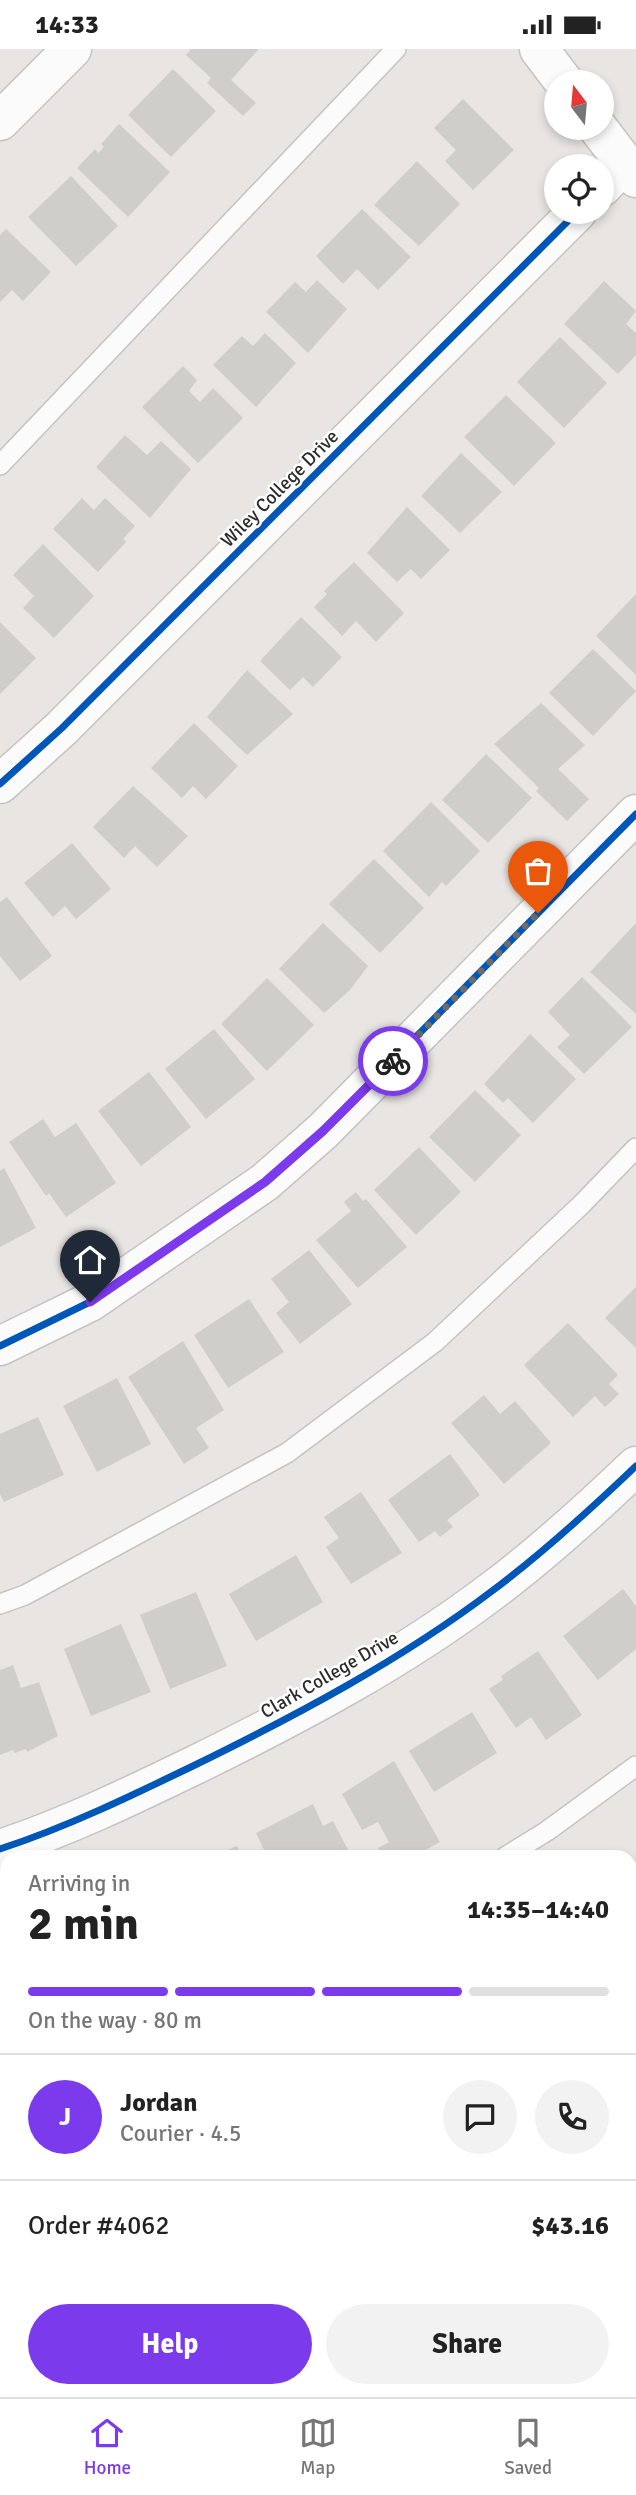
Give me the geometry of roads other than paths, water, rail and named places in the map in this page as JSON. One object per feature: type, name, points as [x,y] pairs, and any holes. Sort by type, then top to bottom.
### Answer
[{"type":"street","points":[[0,121],[72,49]]},
{"type":"street","points":[[539,49],[555,70]]},
{"type":"street","points":[[604,140],[621,176]]},
{"type":"street","name":"Wiley College Drive","points":[[0,784],[62,728],[565,224]]},
{"type":"street","points":[[0,1346],[90,1302],[265,1182],[323,1131],[636,814]]},
{"type":"street","name":"Clark College Drive","points":[[0,1849],[133,1795],[249,1738],[388,1661],[491,1592],[581,1519],[636,1466]]},
{"type":"lane","points":[[0,465],[396,49]]},
{"type":"lane","points":[[0,1604],[36,1589],[287,1453],[435,1342],[580,1205],[636,1148]]},
{"type":"lane","points":[[516,1850],[636,1766]]}]
